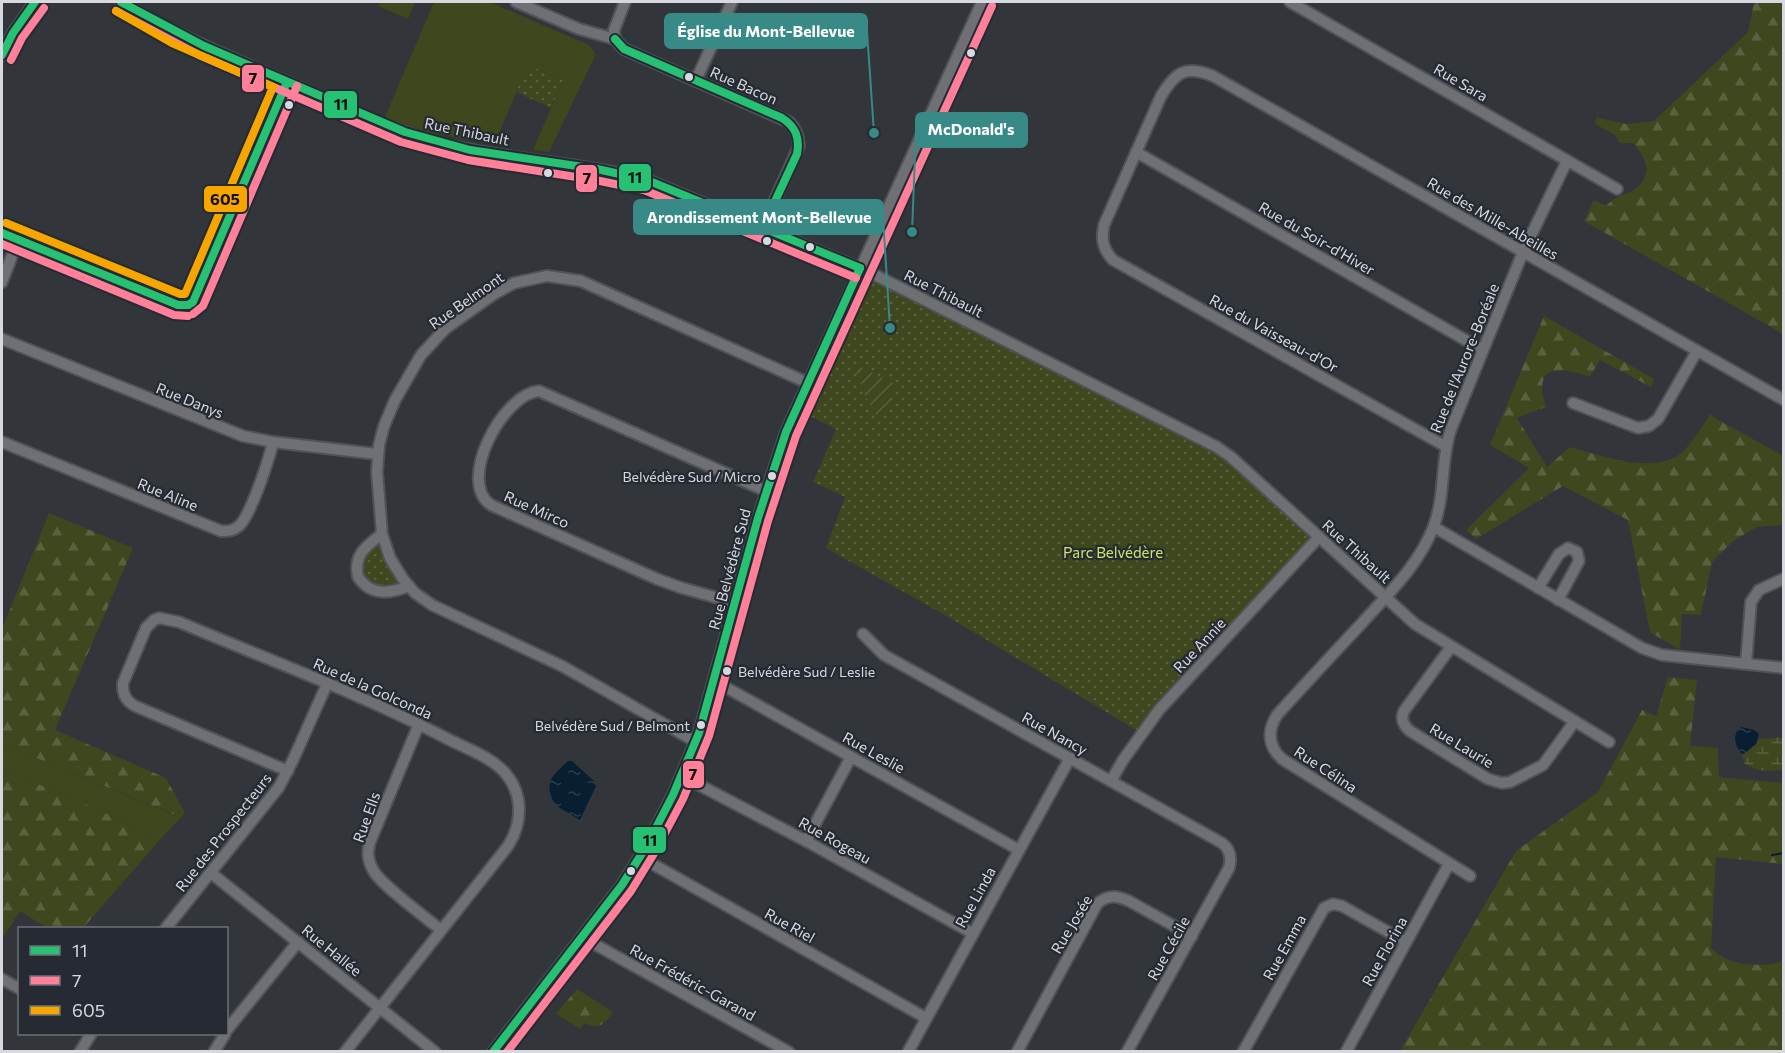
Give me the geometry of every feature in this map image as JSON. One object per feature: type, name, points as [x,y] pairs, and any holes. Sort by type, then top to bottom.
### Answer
[{"type":"street","points":[[2,55],[13,33],[35,2]]},
{"type":"street","name":"Rue Thibault","points":[[121,2],[176,33],[374,120],[419,137],[465,149],[610,171],[647,180],[860,268],[1217,447],[1231,457],[1415,624],[1609,742]]},
{"type":"street","name":"Rue Bacon","points":[[516,2],[579,29],[615,39],[624,49],[782,118],[795,128],[799,146],[797,154],[763,227]]},
{"type":"street","points":[[615,39],[614,30],[625,2]]},
{"type":"street","points":[[696,80],[732,2]]},
{"type":"street","name":"Rue Belvédère Sud","points":[[493,1052],[585,935],[640,857],[682,776],[696,742],[714,684],[766,491],[786,432],[982,2]]},
{"type":"street","name":"Rue Sara","points":[[1290,2],[1617,189]]},
{"type":"street","name":"Rue des Mille-Abeilles","points":[[1136,152],[1161,96],[1174,77],[1193,70],[1213,76],[1784,400]]},
{"type":"street","points":[[2,233],[178,305],[193,302],[287,82]]},
{"type":"street","name":"Rue du Vaisseau-d'Or","points":[[1136,152],[1107,216],[1102,236],[1104,248],[1113,260],[1445,447]]},
{"type":"street","name":"Rue du Soir-d'Hiver","points":[[1136,152],[1483,350]]},
{"type":"street","name":"Rue de l'Aurore-Boréale","points":[[1386,597],[1415,562],[1434,527],[1441,497],[1445,447],[1523,252],[1567,161]]},
{"type":"street","points":[[2,282],[18,240]]},
{"type":"street","name":"Rue Belmont","points":[[696,742],[546,657],[432,606],[409,586],[393,564],[382,534],[378,503],[377,454],[384,426],[414,365],[445,329],[504,288],[536,277],[559,276],[581,281],[808,383]]},
{"type":"street","name":"Rue Danys","points":[[2,339],[243,436],[273,442],[377,454]]},
{"type":"street","points":[[1573,404],[1638,428],[1649,426],[1658,419],[1697,351]]},
{"type":"street","name":"Rue Mirco","points":[[736,603],[664,582],[491,505],[484,501],[480,492],[481,460],[493,430],[509,409],[527,394],[539,391],[766,491]]},
{"type":"street","name":"Rue Aline","points":[[2,442],[221,531],[231,531],[247,514],[273,442]]},
{"type":"street","points":[[1434,527],[1633,644],[1652,652],[1784,668]]},
{"type":"street","points":[[382,534],[361,552],[356,568],[358,577],[370,590],[378,592],[396,591],[409,586]]},
{"type":"street","name":"Rue Annie","points":[[1111,781],[1123,760],[1159,710],[1319,537]]},
{"type":"street","points":[[1538,588],[1558,554],[1568,548],[1577,552],[1579,561],[1558,600]]},
{"type":"street","points":[[1746,664],[1751,602],[1759,590],[1783,579]]},
{"type":"street","name":"Rue Célina","points":[[1386,597],[1277,715],[1272,723],[1270,740],[1272,747],[1282,759],[1470,876]]},
{"type":"street","name":"Rue de la Golconda","points":[[288,771],[135,706],[126,699],[123,694],[123,683],[146,628],[154,620],[165,617],[172,619],[419,724],[499,767],[514,788],[519,805],[518,822],[512,839],[345,1052]]},
{"type":"street","name":"Rue Nancy","points":[[863,634],[884,655],[1222,843],[1231,857]]},
{"type":"street","name":"Rue Laurie","points":[[1451,647],[1404,711],[1402,719],[1410,731],[1466,766],[1496,782],[1510,782],[1543,765],[1575,721]]},
{"type":"street","name":"Rue des Prospecteurs","points":[[167,927],[274,794],[288,771],[327,684]]},
{"type":"street","name":"Rue Leslie","points":[[714,684],[727,688],[1019,850]]},
{"type":"street","name":"Rue Ells","points":[[419,724],[370,842],[368,854],[372,868],[381,880],[441,930]]},
{"type":"street","points":[[806,841],[851,757]]},
{"type":"street","name":"Rue Linda","points":[[908,1052],[1070,758]]},
{"type":"street","name":"Rue Rogeau","points":[[682,776],[806,841],[972,933]]},
{"type":"street","name":"Rue Riel","points":[[640,857],[926,1018]]},
{"type":"street","name":"Rue Cécile","points":[[1127,1052],[1229,868],[1231,857]]},
{"type":"street","name":"Rue Florina","points":[[1346,1052],[1449,864]]},
{"type":"street","name":"Rue Hallée","points":[[211,873],[435,1052]]},
{"type":"street","name":"Rue Josée","points":[[1017,1052],[1097,903],[1104,898],[1120,897],[1192,936]]},
{"type":"street","name":"Rue Emma","points":[[1243,1052],[1324,908],[1333,904],[1342,906],[1406,942]]},
{"type":"street","name":"Rue Frédéric-Garand","points":[[585,935],[596,945],[789,1052]]},
{"type":"street","points":[[228,1030],[298,942]]},
{"type":"street","points":[[2,979],[18,988]]},
{"type":"street","points":[[80,1052],[90,1035]]},
{"type":"street","points":[[214,1052],[224,1035]]},
{"type":"green space","points":[[381,2],[415,2],[408,19],[378,6]]},
{"type":"green space","points":[[434,2],[490,2],[589,45],[596,54],[549,152],[533,150],[563,80],[528,65],[494,145],[427,132],[385,117]]},
{"type":"green space","points":[[1754,2],[1783,2],[1783,334],[1584,221],[1594,200],[1606,206],[1638,187],[1646,175],[1645,162],[1633,143],[1620,143],[1615,135],[1595,124],[1596,117],[1626,124],[1654,121],[1748,32]]},
{"type":"green space","points":[[528,65],[563,80],[551,108],[516,92]]},
{"type":"green space","name":"Parc Belvédère","points":[[860,268],[1210,443],[1319,537],[1141,733],[950,618],[826,548],[845,497],[813,482],[836,429],[796,409]]},
{"type":"green space","points":[[1544,316],[1654,379],[1651,387],[1600,360],[1590,377],[1559,370],[1546,376],[1543,393],[1546,407],[1517,418],[1547,467],[1570,447],[1625,461],[1654,463],[1667,460],[1683,452],[1710,415],[1783,456],[1783,525],[1757,527],[1733,541],[1712,562],[1701,615],[1682,614],[1680,650],[1650,632],[1628,520],[1563,486],[1476,539],[1466,530],[1529,468],[1490,445]]},
{"type":"green space","points":[[859,366],[897,385],[881,423],[867,399],[855,369]]},
{"type":"green space","points":[[49,513],[133,548],[55,730],[166,778],[185,813],[173,814],[2,744],[2,629]]},
{"type":"green space","points":[[378,543],[387,565],[400,585],[395,588],[372,586],[363,573],[364,558]]},
{"type":"green space","points":[[1668,677],[1697,680],[1690,746],[1718,748],[1719,777],[1783,783],[1783,864],[1716,857],[1711,948],[1726,959],[1745,964],[1783,961],[1783,1051],[1400,1051],[1516,851],[1598,792],[1642,710],[1656,716]]},
{"type":"green space","points":[[1783,737],[1783,770],[1758,770],[1744,763],[1742,754],[1759,739]]},
{"type":"green space","points":[[2,744],[172,814],[185,813],[157,843],[122,821],[2,769]]},
{"type":"green space","points":[[2,769],[122,821],[157,843],[84,927],[45,927],[20,911],[2,939]]},
{"type":"green space","points":[[577,989],[613,1012],[604,1023],[594,1026],[585,1023],[580,1029],[556,1014]]},
{"type":"water","points":[[1741,727],[1754,730],[1759,734],[1756,744],[1744,754],[1739,751],[1735,739]]},
{"type":"water","points":[[568,761],[572,761],[594,781],[596,786],[580,820],[555,805],[551,797],[551,780]]},
{"type":"waterway","points":[[1772,855],[1784,853]]},
{"type":"transit line","name":"11","points":[[2,55],[13,33],[35,2]]},
{"type":"transit line","name":"11","points":[[121,2],[204,46],[405,132],[470,150],[597,169],[647,180],[860,268]]},
{"type":"transit line","name":"7","points":[[507,1052],[631,891],[683,799],[709,736],[768,521],[796,436],[992,6]]},
{"type":"transit line","name":"7","points":[[11,60],[22,38],[44,8]]},
{"type":"transit line","name":"7","points":[[116,11],[199,55],[401,142],[468,160],[644,190],[856,278]]},
{"type":"transit line","name":"605","points":[[6,223],[180,294],[185,294],[273,87],[172,43],[116,11]]},
{"type":"transit line","name":"11","points":[[615,39],[624,49],[782,118],[791,125],[797,138],[797,154],[763,227]]},
{"type":"transit line","name":"11","points":[[188,305],[193,302],[287,82]]},
{"type":"transit line","name":"7","points":[[193,314],[203,306],[297,86]]},
{"type":"transit line","name":"11","points":[[2,233],[178,305],[188,305]]},
{"type":"transit line","name":"7","points":[[2,244],[174,315],[188,316]]},
{"type":"transit line","name":"11","points":[[493,1052],[622,885],[646,847],[673,795],[699,733],[758,518],[786,432],[860,268]]},
{"type":"place","name":"Église du Mont-Bellevue","points":[[874,133]]},
{"type":"place","name":"McDonald's","points":[[912,232]]},
{"type":"place","name":"Arondissement Mont-Bellevue","points":[[890,328]]},
{"type":"place","name":"Belvédère Sud / Micro","points":[[772,476]]},
{"type":"place","name":"Belvédère Sud / Leslie","points":[[727,671]]},
{"type":"place","name":"Belvédère Sud / Belmont","points":[[701,725]]}]
